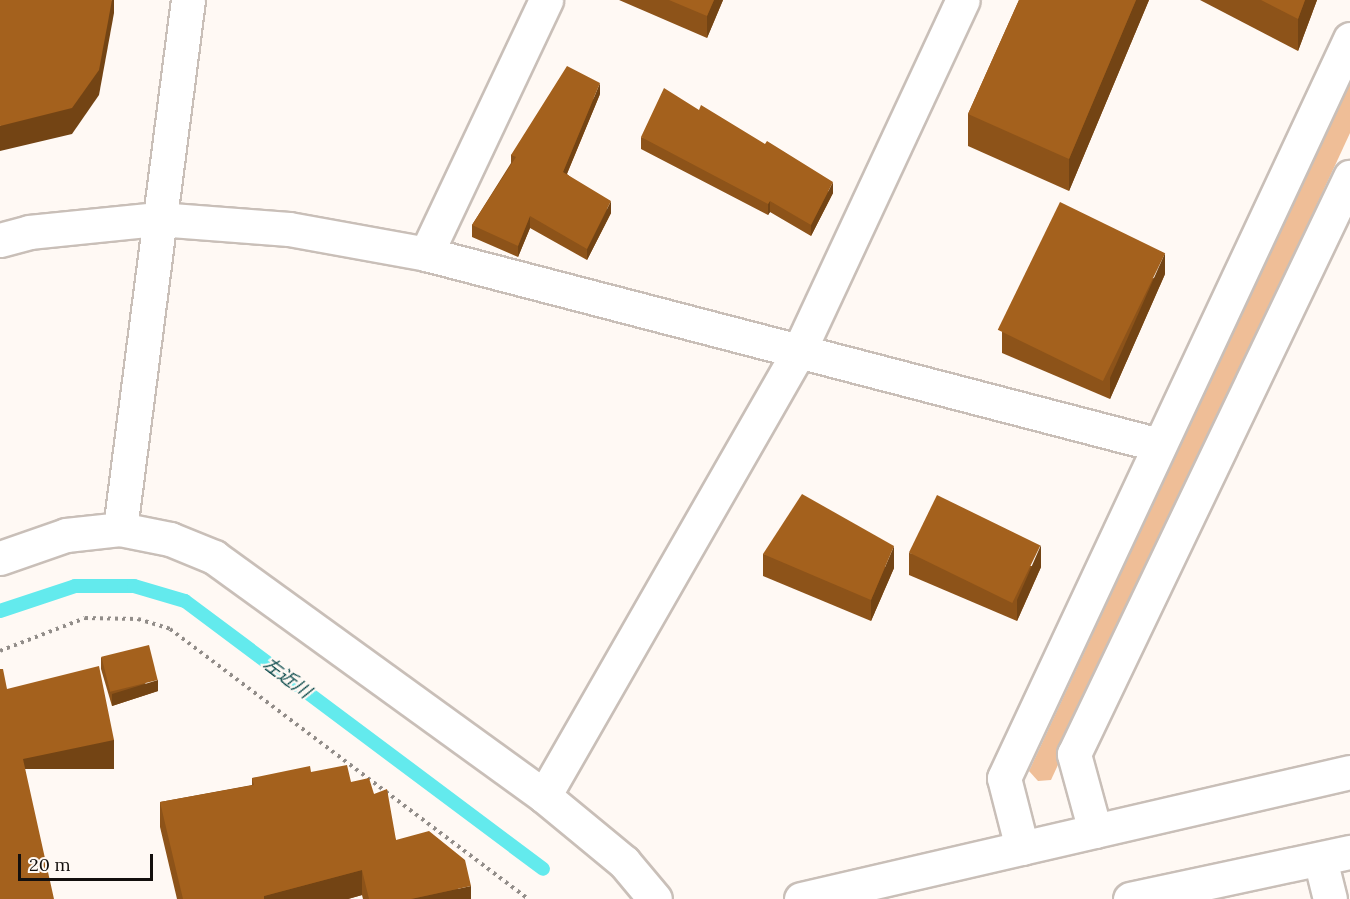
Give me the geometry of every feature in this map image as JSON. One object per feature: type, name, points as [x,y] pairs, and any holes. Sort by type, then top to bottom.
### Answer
[{"type":"street","points":[[120,529],[158,219],[188,0]]},
{"type":"street","points":[[426,254],[546,0]]},
{"type":"street","points":[[544,796],[799,351],[963,0]]},
{"type":"street","points":[[1022,848],[1004,778],[1350,39]]},
{"type":"street","points":[[1095,831],[1074,754],[1350,177]]},
{"type":"street","points":[[0,240],[28,232],[158,219],[289,229],[426,254],[1159,445]]},
{"type":"street","points":[[0,558],[66,536],[120,529],[170,539],[214,557],[544,796],[624,862],[655,899]]},
{"type":"street","points":[[801,899],[1350,772]]},
{"type":"street","points":[[1130,899],[1335,855],[1330,899]]},
{"type":"path","points":[[0,651],[85,618],[138,619],[170,628],[528,899]]},
{"type":"shaded area","points":[[1350,81],[1350,133],[1051,780],[1038,781],[1029,771]]},
{"type":"building","points":[[0,0],[112,0],[99,70],[72,108],[0,126]]},
{"type":"building","points":[[669,0],[714,0],[707,16]]},
{"type":"building","points":[[1019,0],[1136,0],[1069,159],[968,114]]},
{"type":"building","points":[[1261,0],[1305,0],[1298,19]]},
{"type":"building","points":[[567,66],[600,83],[563,172],[611,201],[587,249],[530,216],[518,246],[472,225],[516,157],[511,155]]},
{"type":"building","points":[[664,88],[699,110],[701,105],[765,144],[767,141],[833,182],[811,225],[770,201],[768,204],[641,137]]},
{"type":"building","points":[[1060,202],[1165,253],[1103,381],[998,330]]},
{"type":"building","points":[[802,494],[894,546],[871,600],[763,554]]},
{"type":"building","points":[[937,495],[1040,545],[1012,603],[909,553]]},
{"type":"building","points":[[149,645],[158,680],[110,692],[101,657]]},
{"type":"building","points":[[99,666],[114,740],[23,759],[54,899],[0,899],[0,669],[3,669],[7,689]]},
{"type":"building","points":[[347,765],[351,782],[369,778],[374,794],[387,789],[396,840],[429,831],[465,860],[471,886],[411,899],[369,899],[362,870],[264,896],[264,899],[183,899],[160,802],[254,785],[252,778],[310,766],[311,772]]},
{"type":"waterway","name":"左近川","points":[[0,611],[75,586],[134,586],[185,601],[543,869]]}]
